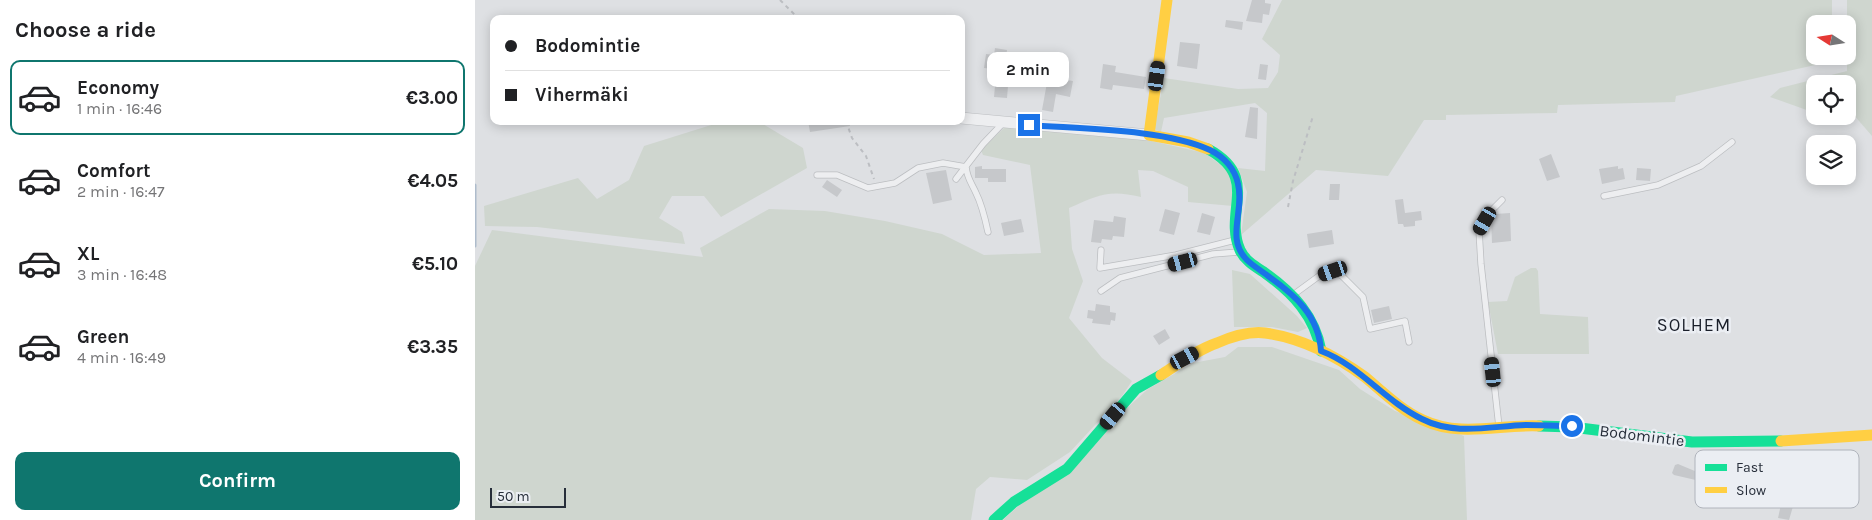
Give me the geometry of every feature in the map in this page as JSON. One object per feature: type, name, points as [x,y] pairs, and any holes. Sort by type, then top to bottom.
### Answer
[{"type":"street","points":[[1149,135],[1167,0]]},
{"type":"street","points":[[965,118],[1149,135],[1183,141],[1210,150],[1222,158],[1233,170],[1239,185],[1239,209],[1235,240],[1241,252],[1247,261],[1293,295],[1313,320],[1318,332],[1321,351]]},
{"type":"street","name":"Bodomintie","points":[[994,520],[1014,502],[1067,468],[1136,389],[1200,350],[1244,334],[1264,333],[1298,342],[1321,351],[1364,377],[1390,399],[1423,420],[1448,428],[1572,426],[1692,442],[1837,440],[1872,435]]},
{"type":"lane","points":[[956,179],[1004,122]]},
{"type":"lane","points":[[1604,196],[1658,185],[1701,166],[1732,142]]},
{"type":"lane","points":[[817,175],[837,175],[868,188],[895,183],[918,168],[943,163],[966,167]]},
{"type":"lane","points":[[966,167],[967,181],[975,190],[988,232]]},
{"type":"lane","points":[[1499,427],[1479,230],[1490,212],[1501,200]]},
{"type":"lane","points":[[1101,250],[1100,268],[1176,255],[1235,240]]},
{"type":"lane","points":[[1101,291],[1120,278],[1213,254],[1241,252]]},
{"type":"lane","points":[[1293,295],[1319,276],[1333,271],[1342,276],[1363,297],[1370,329],[1405,321],[1409,342]]},
{"type":"path","points":[[780,0],[795,15]]},
{"type":"path","points":[[1288,207],[1293,180],[1313,116]]},
{"type":"path","points":[[847,125],[852,138],[866,156],[877,186]]},
{"type":"shaded area","points":[[1282,0],[1832,0],[1832,15],[1806,15],[1806,65],[1815,65],[1676,96],[1675,102],[1558,105],[1557,113],[1446,115],[1446,120],[1424,120],[1388,176],[1316,170],[1241,235],[1247,192],[1238,168],[1265,171],[1267,113],[1255,103],[1164,118],[1161,132],[1154,129],[1164,78],[1238,89],[1268,88],[1278,72],[1280,55],[1262,39]]},
{"type":"shaded area","points":[[1847,0],[1872,0],[1872,136],[1856,117],[1856,75],[1831,75],[1847,71],[1847,65],[1856,65],[1856,15],[1847,15]]},
{"type":"shaded area","points":[[1806,81],[1806,110],[1770,97],[1780,88]]},
{"type":"shaded area","points":[[711,125],[765,125],[803,148],[807,168],[721,217],[704,196],[672,196],[659,218],[682,232],[685,244],[537,227],[485,226],[484,206],[578,178],[597,199],[629,180],[644,146]]},
{"type":"shaded area","points":[[1005,127],[1147,140],[1205,153],[1230,172],[1233,206],[1188,202],[1188,187],[1153,171],[1138,170],[1141,197],[1120,194],[1104,195],[1069,208],[1072,249],[1083,281],[1069,318],[1102,358],[1132,381],[1122,396],[1070,452],[1027,480],[990,477],[976,489],[971,520],[475,520],[475,266],[492,230],[703,257],[700,248],[769,209],[825,211],[885,221],[942,234],[984,255],[1041,253],[1030,165],[983,155],[981,150]]},
{"type":"shaded area","points":[[1531,268],[1536,268],[1538,271],[1540,314],[1588,317],[1589,354],[1498,354],[1488,302],[1507,301],[1515,277]]},
{"type":"shaded area","points":[[1232,270],[1250,274],[1297,316],[1307,328],[1298,332],[1272,327],[1234,327]]},
{"type":"shaded area","points":[[1238,347],[1272,347],[1339,370],[1360,389],[1395,411],[1464,436],[1467,520],[1003,520],[1148,389],[1193,363],[1225,357]]},
{"type":"building","points":[[1252,0],[1265,0],[1265,3],[1271,4],[1269,15],[1263,14],[1262,23],[1246,21]]},
{"type":"building","points":[[1226,20],[1243,22],[1242,30],[1225,27]]},
{"type":"building","points":[[1180,42],[1200,44],[1197,69],[1177,66]]},
{"type":"building","points":[[995,48],[1007,50],[1004,70],[984,68],[986,54],[994,55]]},
{"type":"building","points":[[1103,64],[1116,66],[1115,72],[1146,77],[1144,89],[1113,85],[1112,90],[1100,88]]},
{"type":"building","points":[[1260,64],[1268,65],[1266,80],[1258,79]]},
{"type":"building","points":[[996,75],[1016,77],[1015,87],[1008,86],[1007,98],[994,97]]},
{"type":"building","points":[[1048,77],[1073,81],[1070,97],[1056,94],[1053,112],[1042,110]]},
{"type":"building","points":[[1250,107],[1258,108],[1257,139],[1245,137]]},
{"type":"building","points":[[809,125],[850,126],[810,132]]},
{"type":"building","points":[[1551,154],[1560,177],[1547,181],[1539,159]]},
{"type":"building","points":[[982,166],[982,169],[1006,169],[1006,182],[988,182],[988,178],[975,178],[975,167]]},
{"type":"building","points":[[1618,166],[1618,169],[1623,168],[1625,179],[1602,184],[1599,169]]},
{"type":"building","points":[[1637,168],[1651,169],[1650,181],[1636,180]]},
{"type":"building","points":[[946,170],[952,200],[933,204],[926,173]]},
{"type":"building","points":[[827,180],[842,190],[837,197],[822,187]]},
{"type":"building","points":[[1330,184],[1340,184],[1339,200],[1329,200]]},
{"type":"building","points":[[1403,199],[1405,213],[1421,211],[1422,220],[1415,221],[1415,226],[1404,227],[1403,224],[1398,224],[1395,200]]},
{"type":"building","points":[[1165,209],[1180,213],[1174,235],[1159,231]]},
{"type":"building","points":[[1202,213],[1215,217],[1210,235],[1197,232]]},
{"type":"building","points":[[1510,213],[1511,241],[1492,243],[1491,219],[1495,214]]},
{"type":"building","points":[[1114,216],[1126,218],[1124,237],[1113,236],[1112,240],[1102,239],[1101,243],[1091,242],[1094,220],[1113,222]]},
{"type":"building","points":[[1021,219],[1024,232],[1004,236],[1001,223]]},
{"type":"building","points":[[1332,230],[1334,244],[1309,248],[1307,234]]},
{"type":"building","points":[[1096,304],[1110,306],[1110,312],[1116,313],[1115,321],[1111,320],[1110,325],[1092,323],[1093,319],[1087,318],[1088,310],[1095,311]]},
{"type":"building","points":[[1389,306],[1392,319],[1374,323],[1371,310]]},
{"type":"building","points":[[1165,329],[1170,338],[1159,345],[1153,336]]},
{"type":"building","points":[[1678,464],[1695,471],[1695,480],[1674,475],[1672,473],[1675,465]]},
{"type":"building","points":[[1780,508],[1793,508],[1789,520],[1778,518]]},
{"type":"waterway","points":[[475,185],[475,246]]},
{"type":"traffic: fast","points":[[1208,149],[1224,160],[1233,172],[1237,183],[1235,222],[1236,236],[1242,254],[1285,289],[1301,306],[1314,327],[1321,351]]},
{"type":"traffic: fast","points":[[994,520],[1014,502],[1067,469],[1136,389],[1161,375]]},
{"type":"traffic: fast","points":[[1539,426],[1572,427],[1692,442],[1781,441]]},
{"type":"traffic: slow","points":[[1167,0],[1149,135],[1188,142],[1208,149]]},
{"type":"traffic: slow","points":[[1161,375],[1202,349],[1240,335],[1265,333],[1292,339],[1330,355],[1365,377],[1407,411],[1437,425],[1466,429],[1539,426]]},
{"type":"traffic: slow","points":[[1781,441],[1872,435]]},
{"type":"district","name":"SOLHEM","points":[[1694,325]]},
{"type":"route","points":[[1029,125],[1149,135],[1183,141],[1210,150],[1222,158],[1233,170],[1239,185],[1239,209],[1235,240],[1247,261],[1288,290],[1303,306],[1313,320],[1318,332],[1321,351],[1328,353],[1364,377],[1390,399],[1423,420],[1448,428],[1474,430],[1527,425],[1572,426]]}]
